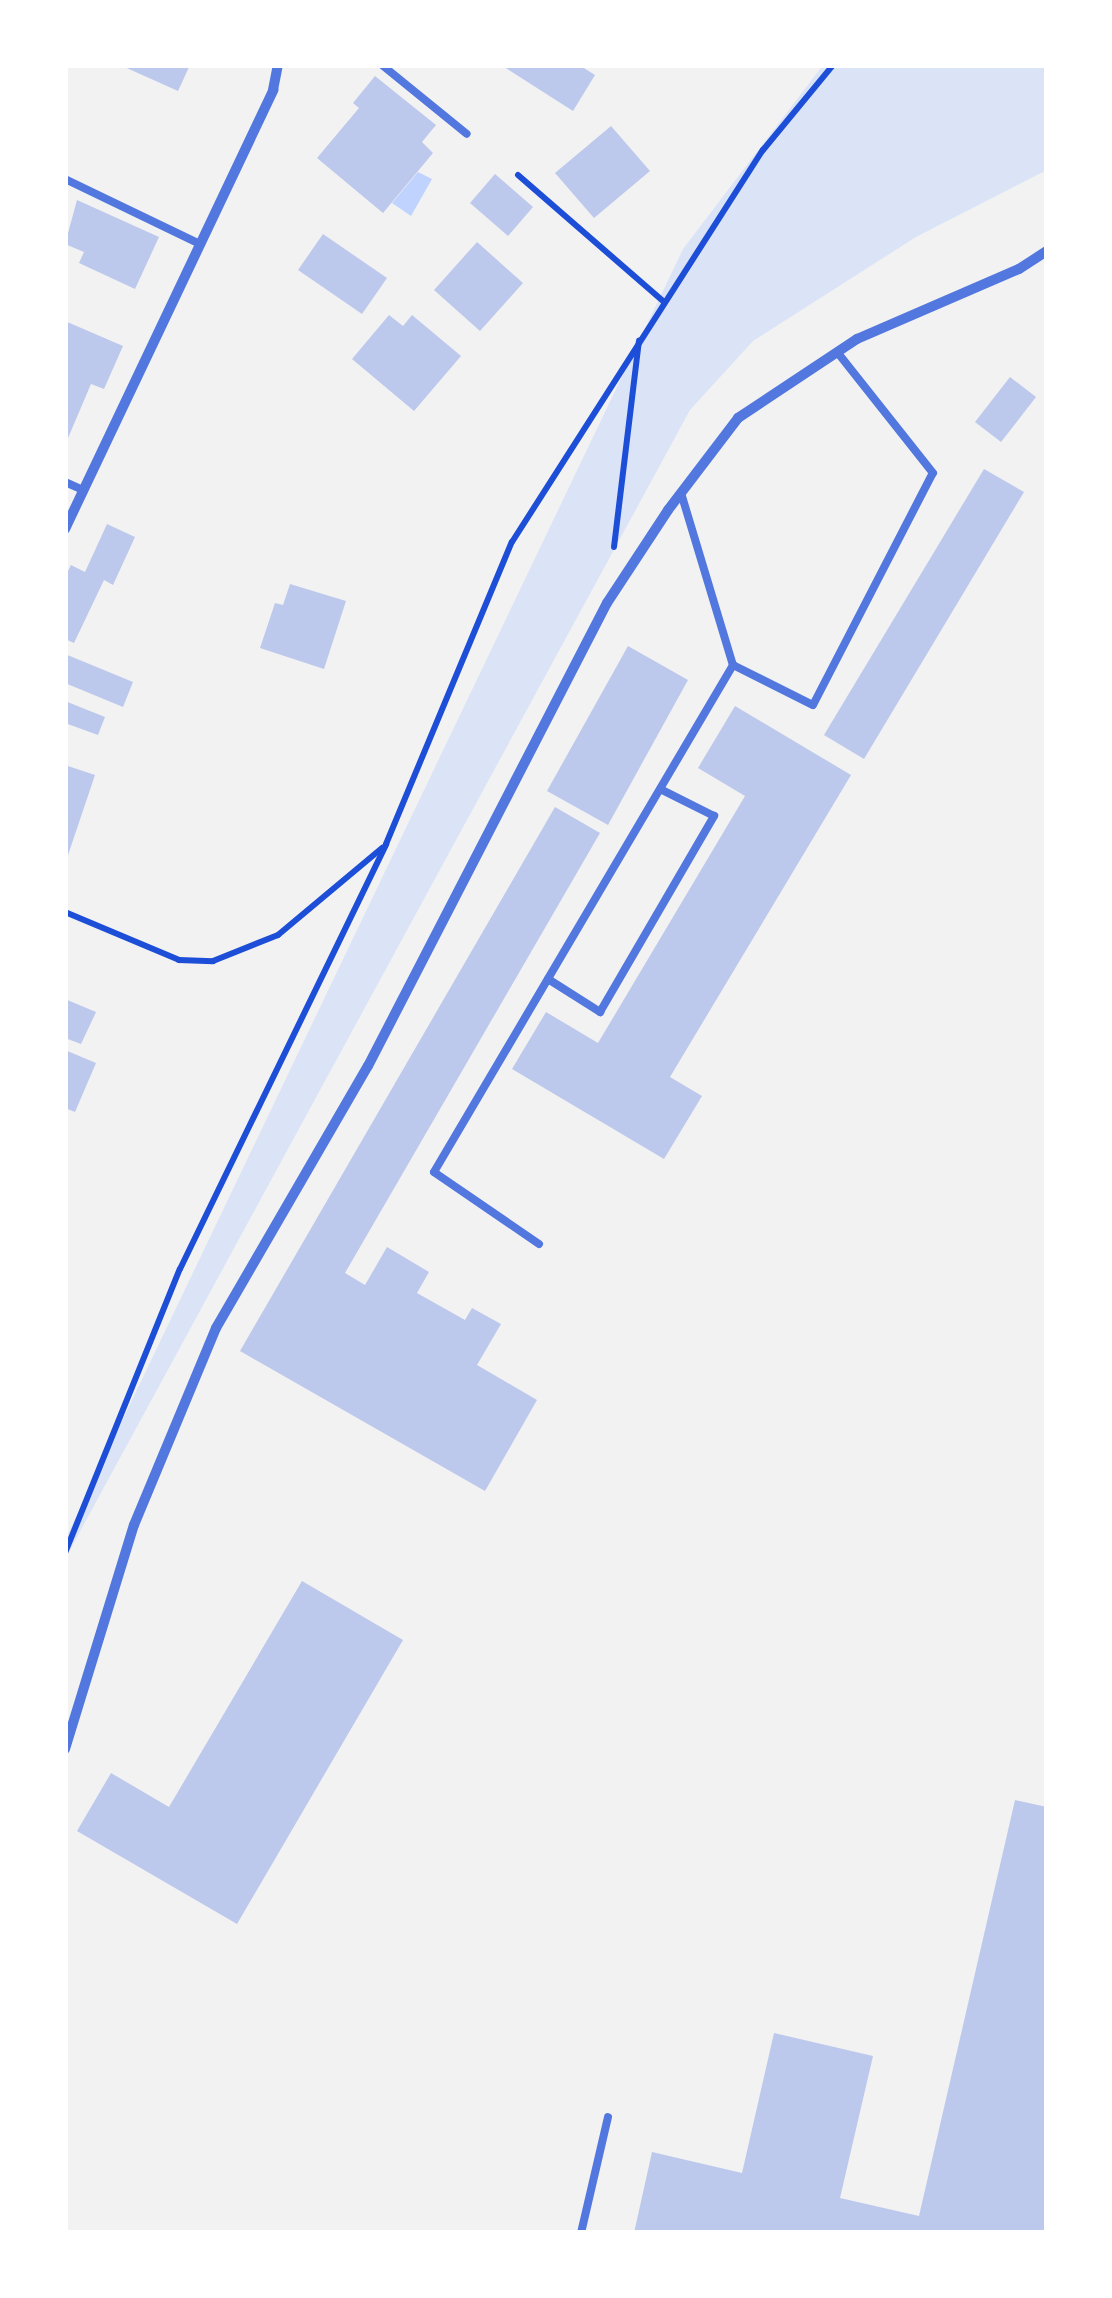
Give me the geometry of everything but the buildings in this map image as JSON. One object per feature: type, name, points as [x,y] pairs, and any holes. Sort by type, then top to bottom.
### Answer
[{"type":"street","points":[[65,529],[273,90],[278,65]]},
{"type":"street","points":[[65,1749],[134,1525],[216,1328],[368,1066],[607,602],[738,418],[837,352],[1047,251]]},
{"type":"lane","points":[[382,65],[467,134]]},
{"type":"lane","points":[[65,179],[200,244]]},
{"type":"lane","points":[[681,493],[734,665],[813,704],[933,473],[837,352]]},
{"type":"lane","points":[[65,482],[84,490]]},
{"type":"lane","points":[[539,1244],[434,1172],[734,665]]},
{"type":"lane","points":[[548,979],[600,1012],[714,816],[660,789]]},
{"type":"lane","points":[[581,2233],[608,2117]]},
{"type":"path","points":[[65,1553],[180,1269],[386,844],[512,542],[763,150],[833,65]]},
{"type":"path","points":[[891,65],[903,65]]},
{"type":"path","points":[[518,174],[664,302]]},
{"type":"path","points":[[607,602],[639,339]]},
{"type":"path","points":[[65,912],[179,960],[213,961],[278,935],[386,844]]},
{"type":"shaded area","points":[[823,65],[1047,65],[1047,170],[916,237],[753,341],[690,410],[65,1559],[65,1540],[683,249]]},
{"type":"water","points":[[418,172],[432,179],[411,216],[392,203]]}]
